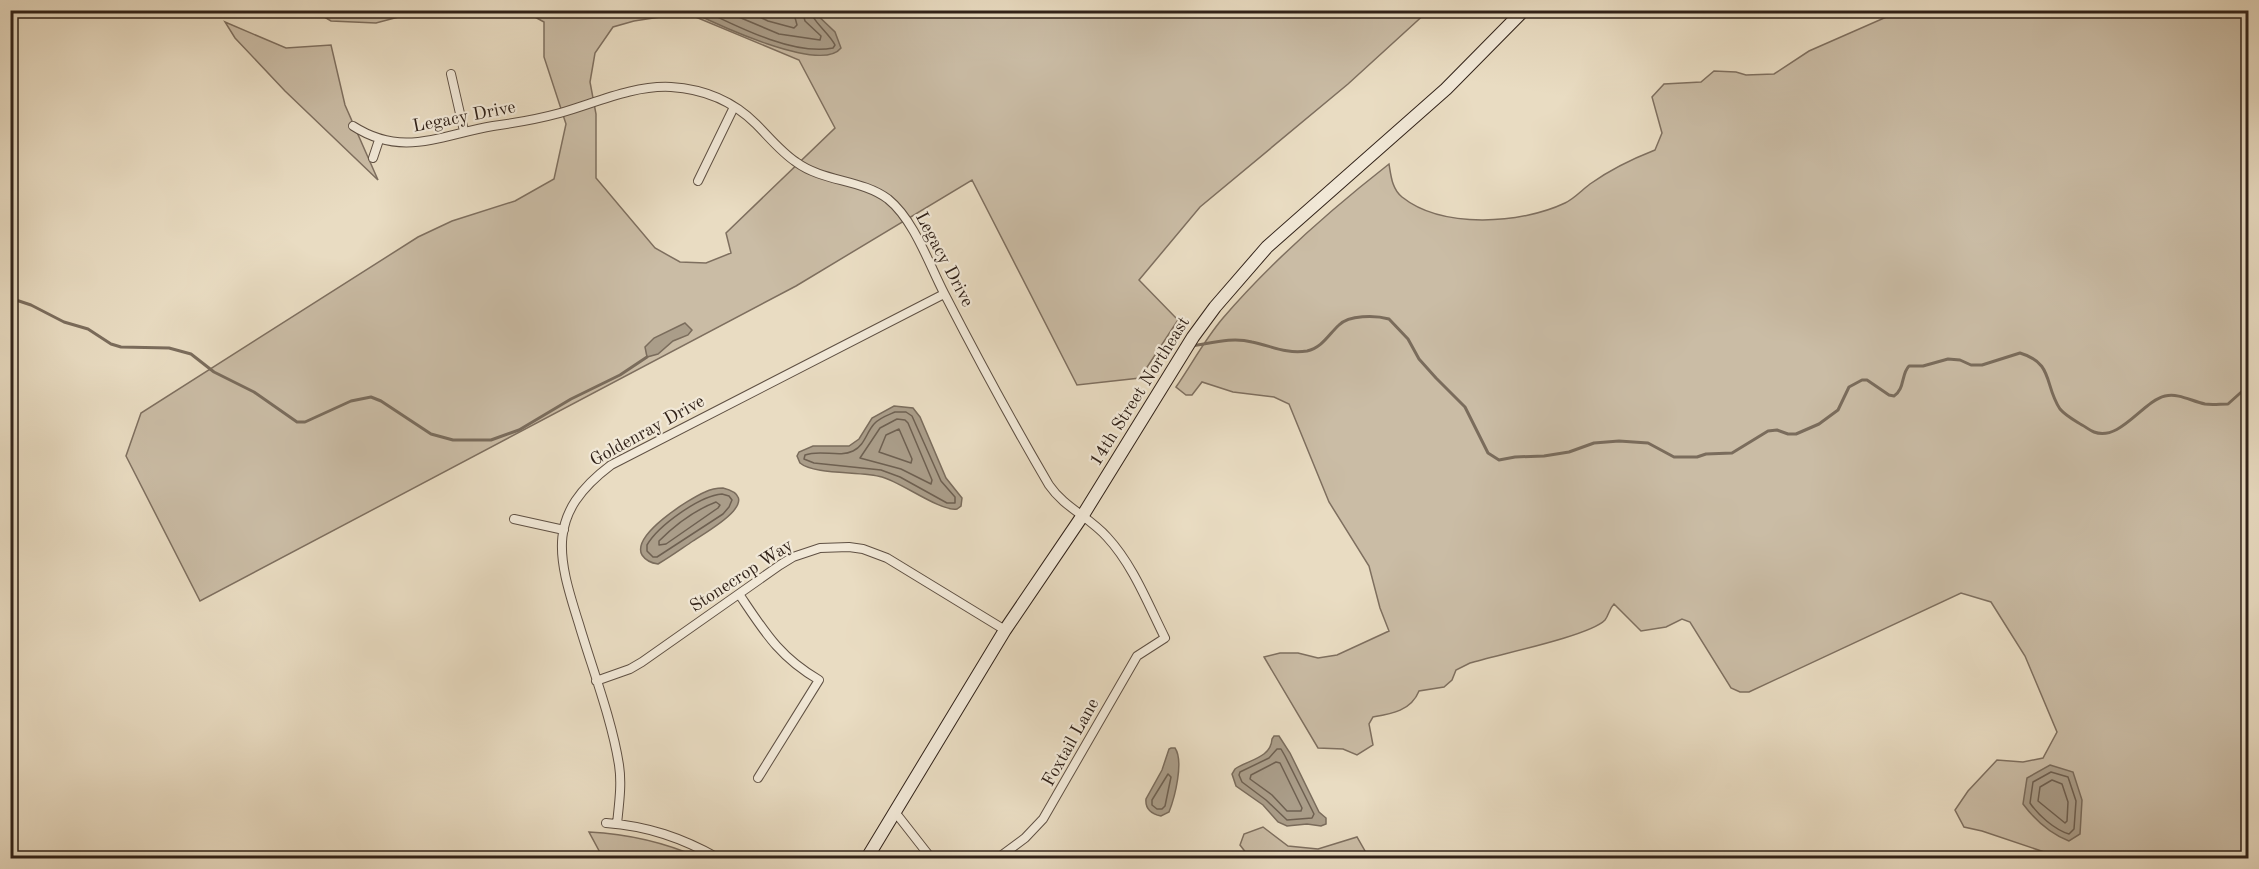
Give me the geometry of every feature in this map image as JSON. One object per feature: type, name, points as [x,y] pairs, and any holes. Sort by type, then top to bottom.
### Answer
[{"type":"street","name":"14th Street Northeast","points":[[867,858],[1005,630],[1083,515],[1193,337],[1246,269],[1267,248],[1446,89],[1524,10]]},
{"type":"street","points":[[452,74],[464,131]]},
{"type":"street","name":"Legacy Drive","points":[[353,126],[379,140],[417,144],[464,131],[557,114],[628,93],[659,87],[704,92],[746,115],[796,163],[814,172],[877,192],[898,208],[911,229],[1048,485],[1063,502],[1083,515],[1105,535],[1120,554],[1165,638]]},
{"type":"street","points":[[698,181],[734,107]]},
{"type":"street","points":[[373,158],[379,140]]},
{"type":"street","name":"Goldenray Drive","points":[[617,824],[621,792],[619,765],[562,565],[564,530],[572,506],[594,478],[611,465],[944,294]]},
{"type":"street","points":[[514,519],[564,530]]},
{"type":"street","name":"Stonecrop Way","points":[[596,681],[630,669],[642,662],[780,565],[810,551],[834,547],[856,548],[887,558],[1005,630]]},
{"type":"street","points":[[739,594],[786,658],[819,680],[758,778]]},
{"type":"street","name":"Foxtail Lane","points":[[998,858],[1025,838],[1043,819],[1137,656],[1165,638]]},
{"type":"street","points":[[895,812],[931,858]]},
{"type":"street","points":[[606,823],[644,828],[670,835],[718,858]]},
{"type":"shaded area","points":[[314,11],[421,11],[376,23],[331,21]]},
{"type":"shaded area","points":[[524,11],[1428,11],[1348,84],[1200,207],[1139,280],[1178,320],[1140,378],[1077,385],[972,180],[796,286],[200,601],[126,456],[141,413],[418,237],[452,221],[515,201],[554,179],[566,124],[544,57],[544,22]],"holes":[[[686,13],[799,60],[835,128],[726,233],[731,253],[706,263],[680,262],[655,248],[596,178],[596,114],[590,82],[595,53],[613,27],[634,21]]]},
{"type":"shaded area","points":[[1900,11],[2248,11],[2248,858],[2062,858],[1964,827],[1955,810],[1968,791],[1997,760],[2023,762],[2043,758],[2057,732],[2025,656],[1991,602],[1961,593],[1749,692],[1740,692],[1731,688],[1690,622],[1682,619],[1666,627],[1641,631],[1614,604],[1605,620],[1596,626],[1563,639],[1470,663],[1456,670],[1452,680],[1444,687],[1419,691],[1406,707],[1393,713],[1373,717],[1369,724],[1373,745],[1357,755],[1343,749],[1318,748],[1264,657],[1280,653],[1298,653],[1318,658],[1337,655],[1389,631],[1380,608],[1369,566],[1329,502],[1289,404],[1274,397],[1233,392],[1202,382],[1192,395],[1186,395],[1176,387],[1216,326],[1281,257],[1323,218],[1389,164],[1392,182],[1399,194],[1419,207],[1438,214],[1482,220],[1505,219],[1547,210],[1575,197],[1590,184],[1614,169],[1655,150],[1662,133],[1652,97],[1664,84],[1701,82],[1714,71],[1746,75],[1774,74],[1809,51]]},
{"type":"shaded area","points":[[225,22],[286,48],[331,45],[345,105],[378,180],[285,91],[235,38]]},
{"type":"shaded area","points":[[1263,827],[1288,846],[1318,849],[1357,837],[1369,858],[1250,858],[1240,845],[1244,834]]},
{"type":"shaded area","points":[[589,832],[646,840],[673,847],[700,858],[603,858]]},
{"type":"water","points":[[690,11],[813,11],[835,32],[841,48],[830,54],[812,55],[791,51],[743,35]]},
{"type":"water","points":[[685,323],[692,330],[688,335],[673,341],[658,354],[647,357],[645,347],[654,338]]},
{"type":"water","points":[[894,406],[913,408],[920,417],[946,478],[962,498],[961,506],[957,509],[950,509],[931,502],[882,477],[827,471],[807,467],[800,463],[797,456],[799,452],[813,446],[849,446],[859,439],[872,418]]},
{"type":"water","points":[[723,488],[735,493],[739,500],[736,507],[720,523],[658,564],[642,555],[641,547],[645,538],[663,519],[697,496],[711,489]]},
{"type":"water","points":[[1274,736],[1279,736],[1290,753],[1319,812],[1326,818],[1326,824],[1287,826],[1278,822],[1263,805],[1236,786],[1232,774],[1235,769],[1258,758],[1268,750]]},
{"type":"water","points":[[1171,748],[1175,748],[1178,754],[1178,779],[1169,812],[1161,816],[1150,810],[1146,799]]},
{"type":"water","points":[[2050,765],[2073,772],[2082,800],[2080,834],[2069,841],[2044,826],[2023,804],[2027,778]]},
{"type":"waterway","points":[[10,298],[31,305],[64,322],[88,329],[111,344],[121,347],[169,348],[191,354],[214,372],[254,392],[297,422],[305,422],[351,401],[371,397],[381,401],[431,434],[453,440],[491,440],[519,430],[571,399],[620,375],[647,357]]},
{"type":"waterway","points":[[1192,346],[1237,340],[1285,351],[1307,351],[1321,344],[1339,325],[1349,319],[1370,317],[1389,319],[1408,339],[1419,359],[1465,407],[1488,453],[1499,460],[1544,456],[1569,452],[1594,443],[1619,441],[1648,443],[1674,457],[1732,453],[1768,431],[1777,430],[1796,434],[1819,424],[1838,410],[1849,387],[1862,380],[1867,380],[1894,396],[1900,389],[1909,366],[1923,366],[1948,359],[1960,360],[1971,365],[1982,365],[2020,353],[2031,357],[2047,376],[2060,409],[2070,418],[2094,432],[2104,434],[2122,426],[2148,405],[2165,396],[2180,396],[2205,404],[2228,404],[2248,386]]}]
